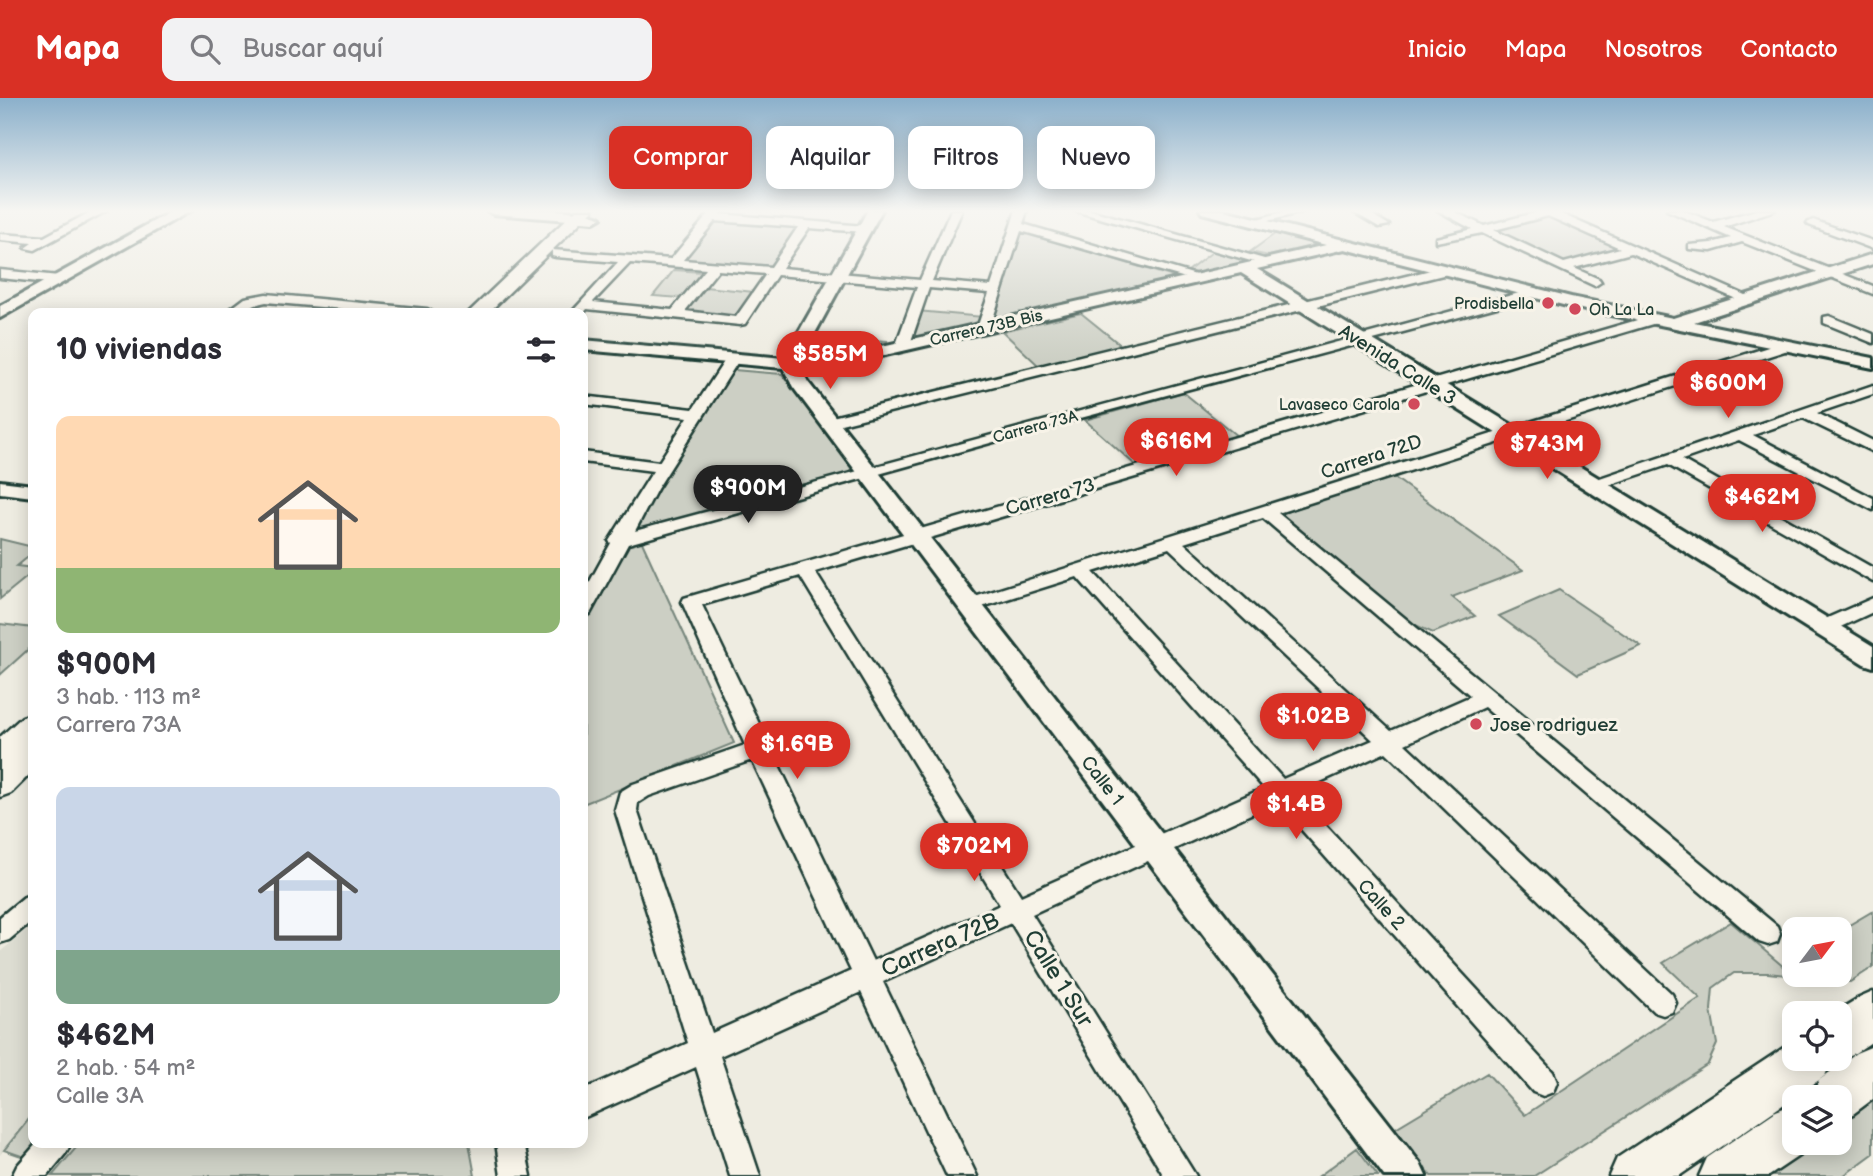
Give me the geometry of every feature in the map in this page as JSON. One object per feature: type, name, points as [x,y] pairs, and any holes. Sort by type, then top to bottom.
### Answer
[{"type":"highway","points":[[1852,1028],[1873,1014]]},
{"type":"highway","points":[[1852,1085],[1873,1070]]},
{"type":"highway","points":[[1635,1176],[1790,1071]]},
{"type":"highway","points":[[1725,1176],[1782,1137]]},
{"type":"main road","points":[[483,308],[536,260]]},
{"type":"main road","points":[[499,308],[548,260]]},
{"type":"main road","points":[[0,756],[28,730]]},
{"type":"main road","points":[[0,783],[28,757]]},
{"type":"street","points":[[0,313],[94,260]]},
{"type":"street","points":[[581,308],[624,260]]},
{"type":"street","points":[[654,260],[996,290]]},
{"type":"street","points":[[588,309],[676,314],[740,321],[781,260]]},
{"type":"street","points":[[797,372],[851,260]]},
{"type":"street","points":[[844,276],[853,260]]},
{"type":"street","points":[[902,347],[913,309],[935,260]]},
{"type":"street","points":[[984,328],[1006,260]]},
{"type":"street","points":[[1138,260],[1200,278]]},
{"type":"street","points":[[1263,260],[1269,262]]},
{"type":"street","name":"Carrera 73B Bis","points":[[588,346],[732,360],[797,372],[1276,260]]},
{"type":"street","points":[[1402,260],[1651,320],[1873,363]]},
{"type":"street","points":[[1549,260],[1595,282]]},
{"type":"street","points":[[1563,267],[1587,260]]},
{"type":"street","points":[[1659,260],[1748,299]]},
{"type":"street","points":[[1798,260],[1873,290]]},
{"type":"street","points":[[1670,324],[1872,260]]},
{"type":"street","points":[[676,314],[715,266]]},
{"type":"street","name":"Avenida Calle 3","points":[[1244,268],[1873,658]]},
{"type":"street","points":[[829,422],[1443,271]]},
{"type":"street","points":[[0,274],[59,280]]},
{"type":"street","name":"Carrera 73A","points":[[618,541],[1534,293]]},
{"type":"street","points":[[240,308],[250,301],[266,298],[371,308]]},
{"type":"street","name":"Carrera 73","points":[[758,749],[691,602],[1651,320]]},
{"type":"street","points":[[1829,320],[1873,339]]},
{"type":"street","name":"Carrera 72D","points":[[969,605],[1786,346]]},
{"type":"street","points":[[588,596],[663,467],[732,360]]},
{"type":"street","name":"Calle 1","points":[[797,372],[829,422],[867,473],[1407,1176]]},
{"type":"street","points":[[1594,485],[1873,389]]},
{"type":"street","points":[[588,401],[697,414]]},
{"type":"street","points":[[1804,413],[1873,447]]},
{"type":"street","points":[[1741,435],[1873,505]]},
{"type":"street","points":[[588,458],[663,467]]},
{"type":"street","points":[[1669,459],[1873,576]]},
{"type":"street","points":[[0,486],[28,490]]},
{"type":"street","points":[[1265,511],[1768,934]]},
{"type":"street","points":[[1172,541],[1389,742],[1663,1003]]},
{"type":"street","name":"Calle 1 Sur","points":[[804,568],[1181,1176]]},
{"type":"street","name":"Calle 2","points":[[1081,570],[1543,1082]]},
{"type":"street","points":[[1823,628],[1873,604]]},
{"type":"street","name":"Carrera 72B","points":[[588,1102],[1488,697]]},
{"type":"street","points":[[745,1176],[626,810],[628,798],[641,790],[758,749],[962,1176]]},
{"type":"street","points":[[0,932],[28,909]]},
{"type":"street","points":[[27,1176],[52,1148]]},
{"type":"street","points":[[511,1148],[516,1176]]},
{"type":"shaded area","points":[[686,260],[776,260],[771,268]]},
{"type":"shaded area","points":[[1010,260],[1117,260],[1173,279],[995,322],[990,321]]},
{"type":"shaded area","points":[[1202,260],[1254,260],[1197,273],[1188,271]]},
{"type":"shaded area","points":[[1552,260],[1579,260],[1562,265]]},
{"type":"shaded area","points":[[674,270],[701,272],[681,298],[653,296]]},
{"type":"shaded area","points":[[705,287],[755,292],[737,317],[685,312]]},
{"type":"shaded area","points":[[917,311],[984,317],[979,324],[912,339]]},
{"type":"shaded area","points":[[1081,313],[1123,347],[1040,367],[1002,331]]},
{"type":"shaded area","points":[[824,337],[887,341],[886,346],[818,358],[816,356]]},
{"type":"shaded area","points":[[734,370],[782,374],[857,472],[630,535]]},
{"type":"shaded area","points":[[1183,392],[1237,436],[1136,466],[1085,420]]},
{"type":"shaded area","points":[[1392,476],[1523,570],[1452,597],[1475,616],[1433,633],[1400,618],[1277,515]]},
{"type":"shaded area","points":[[0,539],[28,546],[28,557],[17,566],[28,567],[28,576],[0,599]]},
{"type":"shaded area","points":[[641,540],[734,743],[588,802],[588,614],[629,544]]},
{"type":"shaded area","points":[[1559,590],[1641,646],[1578,674],[1499,616]]},
{"type":"shaded area","points":[[0,624],[28,627],[28,650],[0,675]]},
{"type":"shaded area","points":[[1873,911],[1873,967],[1852,981],[1852,923]]},
{"type":"shaded area","points":[[1731,922],[1782,965],[1782,975],[1734,973],[1713,988],[1711,1010],[1717,1044],[1708,1064],[1534,1176],[1431,1176],[1394,1129],[1487,1073],[1525,1115],[1700,998],[1663,963]]},
{"type":"shaded area","points":[[28,929],[28,1120],[0,1155],[0,952]]},
{"type":"shaded area","points":[[1873,1090],[1873,1154],[1843,1176],[1759,1176],[1787,1155],[1852,1155],[1852,1106]]},
{"type":"shaded area","points":[[28,1120],[28,1148],[43,1148],[33,1160],[4,1150]]},
{"type":"shaded area","points":[[76,1148],[470,1148],[475,1176],[52,1176]]},
{"type":"shaded area","points":[[1357,1148],[1378,1176],[1319,1176]]},
{"type":"place","name":"Prodisbella","points":[[1548,303]]},
{"type":"place","name":"Oh La La","points":[[1575,309]]},
{"type":"place","name":"Lavaseco Carola","points":[[1414,404]]},
{"type":"place","name":"Jose rodriguez","points":[[1476,724]]}]
